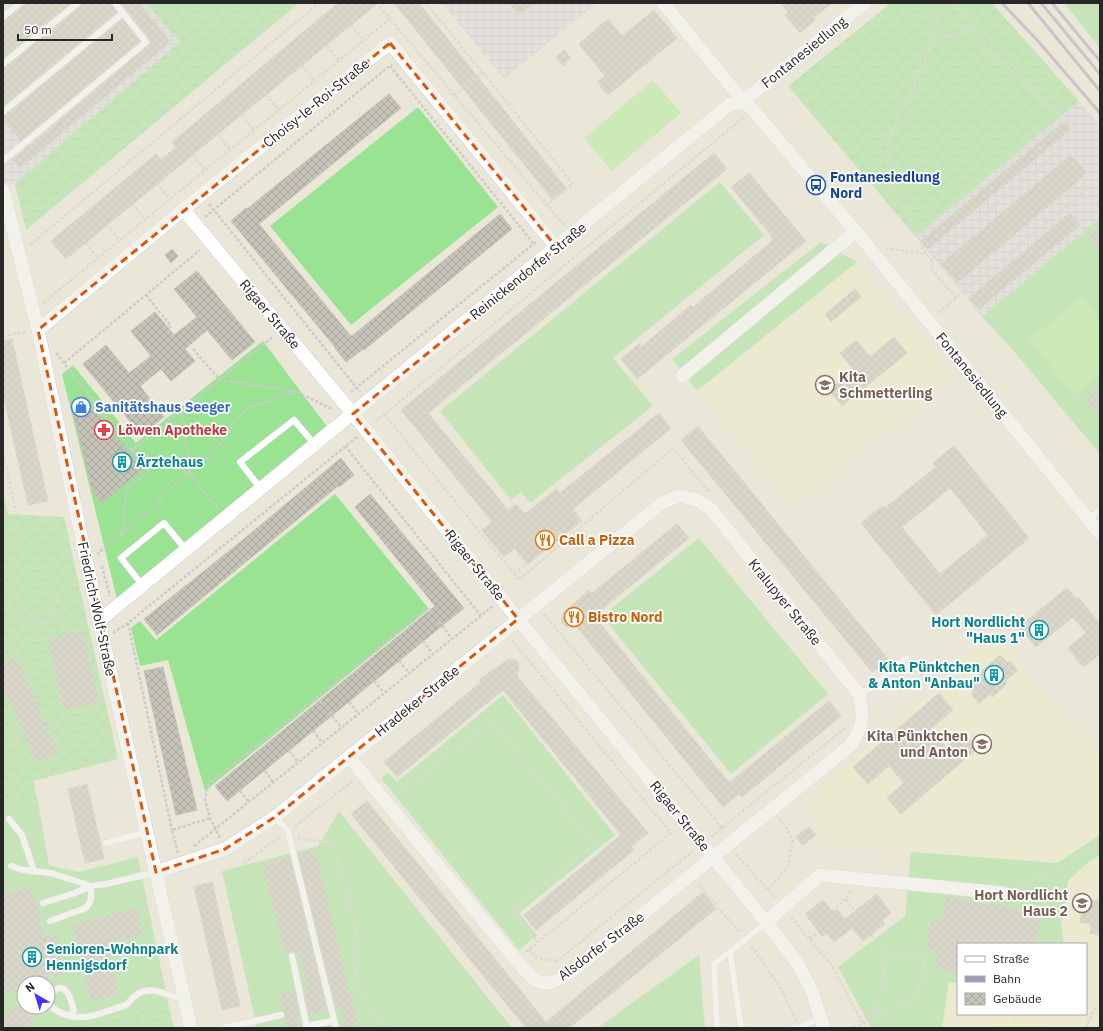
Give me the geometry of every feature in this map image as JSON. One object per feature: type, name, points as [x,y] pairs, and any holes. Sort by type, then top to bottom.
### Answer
[{"type":"street","name":"Fontanesiedlung","points":[[663,3],[748,106],[868,246],[1100,534]]},
{"type":"street","name":"Fontanesiedlung","points":[[748,106],[866,3]]},
{"type":"street","name":"Choisy-le-Roi-Straße","points":[[38,330],[201,195],[390,44],[556,248]]},
{"type":"street","name":"Reinickendorfer Straße","points":[[99,622],[729,105],[748,106]]},
{"type":"street","name":"Friedrich-Wolf-Straße","points":[[3,190],[38,330],[99,622],[191,1028]]},
{"type":"street","name":"Rigaer Straße","points":[[184,209],[366,429],[518,619],[766,922],[798,964],[812,990],[822,1023]]},
{"type":"street","points":[[682,376],[855,232]]},
{"type":"street","name":"Kralupyer Straße","points":[[662,502],[679,496],[697,500],[711,509],[859,694],[863,714],[860,731],[851,745]]},
{"type":"street","name":"Hradeker Straße","points":[[156,872],[225,850],[276,816],[662,502]]},
{"type":"street","name":"Alsdorfer Straße","points":[[350,757],[516,960],[532,978],[542,984],[556,982],[569,974],[727,844],[851,745]]},
{"type":"street","points":[[766,922],[820,875],[1003,893]]},
{"type":"lane","points":[[3,17],[20,3]]},
{"type":"lane","points":[[3,64],[78,3]]},
{"type":"lane","points":[[3,161],[146,42],[115,3]]},
{"type":"lane","points":[[3,112],[123,13]]},
{"type":"lane","points":[[261,489],[240,462],[294,420],[315,445]]},
{"type":"lane","points":[[1088,520],[1100,510]]},
{"type":"lane","points":[[143,586],[121,558],[164,523],[186,550]]},
{"type":"lane","points":[[859,694],[871,688],[906,658]]},
{"type":"lane","points":[[276,816],[288,831],[336,1028]]},
{"type":"lane","points":[[9,819],[22,835],[34,871]]},
{"type":"lane","points":[[106,843],[147,832]]},
{"type":"lane","points":[[12,866],[23,870],[51,873],[91,886]]},
{"type":"lane","points":[[43,903],[75,893],[91,886],[106,884],[156,872]]},
{"type":"lane","points":[[50,920],[86,908],[91,900],[91,886]]},
{"type":"lane","points":[[717,1028],[714,964],[766,922]]},
{"type":"lane","points":[[730,952],[741,1028]]},
{"type":"lane","points":[[292,956],[306,1027],[334,1021]]},
{"type":"lane","points":[[56,989],[60,988],[64,990],[70,996],[74,1010],[70,1016]]},
{"type":"lane","points":[[56,1010],[70,1016],[82,1018],[89,1017],[126,1005],[134,996],[150,990],[184,999]]},
{"type":"lane","points":[[223,1028],[281,1015]]},
{"type":"lane","points":[[792,1028],[822,1023]]},
{"type":"path","points":[[19,254],[319,3]]},
{"type":"path","points":[[380,7],[384,3]]},
{"type":"path","points":[[426,3],[573,184],[547,205]]},
{"type":"path","points":[[932,261],[926,254],[896,193],[885,184],[887,177],[888,142],[901,110],[909,98],[932,41],[939,3]]},
{"type":"path","points":[[956,3],[991,56],[1010,62],[1036,96],[1057,114],[1072,122],[1076,137],[932,259],[931,270],[956,298]]},
{"type":"path","points":[[377,4],[572,235]]},
{"type":"path","points":[[33,310],[390,19]]},
{"type":"path","points":[[351,25],[364,41]]},
{"type":"path","points":[[932,41],[973,28]]},
{"type":"path","points":[[326,46],[339,61]]},
{"type":"path","points":[[196,225],[401,57]]},
{"type":"path","points":[[302,66],[315,81]]},
{"type":"path","points":[[390,66],[534,244]]},
{"type":"path","points":[[454,96],[482,72]]},
{"type":"path","points":[[266,95],[279,110]]},
{"type":"path","points":[[104,639],[128,623],[366,429],[748,106]]},
{"type":"path","points":[[242,115],[254,130]]},
{"type":"path","points":[[218,135],[230,150]]},
{"type":"path","points":[[193,155],[205,170]]},
{"type":"path","points":[[929,321],[1095,182]]},
{"type":"path","points":[[157,184],[169,200]]},
{"type":"path","points":[[201,195],[368,402]]},
{"type":"path","points":[[1065,207],[1100,202]]},
{"type":"path","points":[[132,204],[145,220]]},
{"type":"path","points":[[193,349],[220,380],[296,391],[330,408],[342,400],[561,221]]},
{"type":"path","points":[[107,225],[120,240]]},
{"type":"path","points":[[86,243],[98,258]]},
{"type":"path","points":[[868,246],[926,254]]},
{"type":"path","points":[[64,363],[200,250]]},
{"type":"path","points":[[146,295],[172,326],[169,328]]},
{"type":"path","points":[[132,450],[283,329]]},
{"type":"path","points":[[3,336],[38,330]]},
{"type":"path","points":[[55,352],[150,471],[127,489],[122,534]]},
{"type":"path","points":[[114,610],[98,553],[153,508],[166,492],[210,456],[245,409],[296,391]]},
{"type":"path","points":[[181,410],[190,473],[224,519]]},
{"type":"path","points":[[384,414],[519,580],[673,448],[718,503],[711,509]]},
{"type":"path","points":[[345,446],[481,616]]},
{"type":"path","points":[[132,450],[190,473]]},
{"type":"path","points":[[3,452],[16,512]]},
{"type":"path","points":[[514,574],[526,564],[517,553],[518,552]]},
{"type":"path","points":[[192,848],[502,598]]},
{"type":"path","points":[[37,625],[59,600]]},
{"type":"path","points":[[536,605],[722,828]]},
{"type":"path","points":[[7,608],[37,625],[68,619]]},
{"type":"path","points":[[225,850],[210,818],[205,800],[208,785],[427,608],[432,614]]},
{"type":"path","points":[[439,622],[452,638]]},
{"type":"path","points":[[128,623],[172,830],[180,857],[174,867]]},
{"type":"path","points":[[504,631],[672,833],[516,960]]},
{"type":"path","points":[[423,641],[433,654]]},
{"type":"path","points":[[399,661],[409,674]]},
{"type":"path","points":[[374,681],[384,693]]},
{"type":"path","points":[[316,697],[322,704]]},
{"type":"path","points":[[349,702],[359,714]]},
{"type":"path","points":[[329,712],[341,727]]},
{"type":"path","points":[[387,803],[492,722],[594,844],[489,928]]},
{"type":"path","points":[[313,731],[323,743]]},
{"type":"path","points":[[289,751],[298,762]]},
{"type":"path","points":[[265,771],[273,782]]},
{"type":"path","points":[[244,863],[363,773]]},
{"type":"path","points":[[240,791],[249,802]]},
{"type":"path","points":[[761,796],[788,829],[793,840],[786,868],[768,890]]},
{"type":"path","points":[[172,830],[210,818]]},
{"type":"path","points":[[288,831],[297,837],[309,840],[333,842],[357,936],[353,960],[359,990],[382,1025],[391,1028]]},
{"type":"path","points":[[727,844],[832,966],[863,1024],[863,1028]]},
{"type":"path","points":[[1003,893],[1067,865],[1100,845]]},
{"type":"path","points":[[832,910],[846,899],[856,878]]},
{"type":"path","points":[[846,899],[857,914],[850,921]]},
{"type":"path","points":[[512,910],[538,942]]},
{"type":"path","points":[[810,939],[819,932]]},
{"type":"path","points":[[851,1028],[863,1024],[918,996],[925,957],[886,953],[871,935]]},
{"type":"path","points":[[863,1024],[878,1008],[886,953]]},
{"type":"path","points":[[1087,1028],[1087,1024],[1094,1009],[1100,1007]]},
{"type":"highlighted area","points":[[390,43],[557,248],[353,414],[518,619],[275,817],[225,849],[156,872],[38,330]]},
{"type":"shaded area","points":[[3,3],[146,3],[180,42],[15,183],[3,186]]},
{"type":"shaded area","points":[[442,3],[597,3],[504,79]]},
{"type":"shaded area","points":[[1079,101],[1100,125],[1100,218],[982,317],[916,237]]},
{"type":"shaded area","name":"Kita Schmetterling","points":[[857,262],[953,378],[792,507],[697,391]]},
{"type":"shaded area","name":"Kita Pünktchen und Anton","points":[[992,631],[1079,734],[1082,732],[1100,754],[1100,835],[1057,863],[830,846],[806,807],[849,763],[940,686],[935,679]]},
{"type":"shaded area","points":[[1100,855],[1100,1028],[942,1028],[949,982],[957,983],[957,1015],[1030,1015],[1041,1017],[1042,1015],[1087,1015],[1087,943],[1064,943],[1061,926],[1068,881],[1085,865]]},
{"type":"green space","points":[[146,3],[299,3],[26,230],[15,183],[180,42]]},
{"type":"green space","points":[[891,3],[992,3],[1079,101],[916,237],[788,86]]},
{"type":"green space","points":[[1064,3],[1100,3],[1100,48]]},
{"type":"green space","points":[[653,80],[681,113],[612,171],[584,138]]},
{"type":"green space","points":[[418,107],[498,207],[351,325],[270,226]]},
{"type":"green space","points":[[720,182],[764,235],[613,358],[653,406],[530,503],[521,492],[511,500],[440,411]]},
{"type":"green space","points":[[1100,218],[1100,454],[1012,349],[982,317]]},
{"type":"green space","points":[[821,242],[857,262],[697,391],[672,359]]},
{"type":"green space","points":[[1083,297],[1100,318],[1100,374],[1074,395],[1029,340]]},
{"type":"green space","points":[[263,341],[328,428],[117,599],[62,374],[73,365],[136,443]]},
{"type":"green space","points":[[3,492],[8,514],[64,517],[118,759],[33,781],[38,802],[3,804]]},
{"type":"green space","points":[[335,494],[429,609],[205,791],[168,660],[140,666],[131,628],[140,621],[156,640]]},
{"type":"green space","points":[[699,538],[828,694],[731,774],[602,616]]},
{"type":"green space","points":[[503,695],[615,835],[519,913],[537,935],[519,950],[381,778],[388,772],[397,782]]},
{"type":"green space","points":[[38,802],[49,865],[78,872],[138,857],[168,1002],[68,1028],[3,1028],[3,804]]},
{"type":"green space","points":[[339,811],[512,1028],[257,1028],[222,871],[318,846]]},
{"type":"green space","points":[[1100,835],[1100,855],[1085,865],[1068,881],[1061,926],[1064,943],[957,943],[957,983],[949,982],[942,1028],[871,1028],[838,967],[905,916],[911,852],[1057,863]]},
{"type":"green space","points":[[699,955],[705,1028],[597,1028]]},
{"type":"green space","points":[[168,1002],[174,1028],[68,1028]]},
{"type":"sand","points":[[995,1017],[1047,1025],[1047,1028],[994,1028]]},
{"type":"building","points":[[24,3],[71,3],[3,58],[3,21],[23,6]]},
{"type":"building","points":[[82,3],[111,3],[117,12],[3,106],[3,68],[81,6]]},
{"type":"building","points":[[121,3],[139,3],[170,42],[20,168],[13,160],[150,44],[150,39]]},
{"type":"building","points":[[338,3],[378,3],[66,259],[51,241],[156,154],[161,160],[176,147],[172,142]]},
{"type":"building","points":[[394,3],[419,3],[566,188],[552,199]]},
{"type":"building","points":[[509,3],[534,3],[519,15]]},
{"type":"building","points":[[780,3],[832,3],[813,18],[815,20],[800,33],[785,15],[788,12]]},
{"type":"building","points":[[654,10],[677,38],[608,95],[597,82],[605,76],[579,44],[608,19],[622,36]]},
{"type":"building","points":[[122,19],[140,41],[21,141],[3,119],[3,116]]},
{"type":"building","points":[[564,50],[571,58],[563,66],[556,57]]},
{"type":"building","points":[[389,94],[401,108],[259,224],[350,335],[352,336],[500,214],[512,229],[364,350],[363,349],[346,362],[231,221]]},
{"type":"building","points":[[1065,121],[1071,129],[928,249],[921,241]]},
{"type":"building","points":[[714,153],[727,169],[428,413],[508,510],[516,504],[525,514],[556,489],[560,493],[659,413],[671,428],[573,509],[582,521],[528,564],[515,548],[504,557],[482,530],[492,522],[401,410]]},
{"type":"building","points":[[1071,155],[1087,173],[957,283],[941,264]]},
{"type":"building","points":[[749,173],[806,241],[637,379],[621,359],[639,344],[641,347],[691,305],[693,307],[772,241],[771,240],[773,238],[731,187]]},
{"type":"building","points":[[1070,213],[1080,225],[979,309],[969,298]]},
{"type":"building","points":[[1100,226],[1100,251],[1087,236]]},
{"type":"building","points":[[172,249],[178,256],[171,263],[165,255]]},
{"type":"building","points":[[197,271],[255,342],[232,360],[207,330],[185,349],[195,361],[171,381],[161,369],[140,386],[164,417],[141,435],[83,364],[106,345],[129,373],[151,356],[131,331],[155,312],[174,335],[197,317],[174,289]]},
{"type":"building","points":[[855,289],[861,297],[831,322],[825,314]]},
{"type":"building","points":[[894,337],[907,353],[842,406],[829,390],[854,370],[840,353],[856,340],[870,357]]},
{"type":"building","points":[[12,339],[48,501],[28,505],[3,394],[3,341]]},
{"type":"building","points":[[1100,388],[1100,416],[1086,400]]},
{"type":"building","name":"Ärztehaus","points":[[81,395],[143,469],[102,503],[92,490],[71,403]]},
{"type":"building","points":[[698,426],[888,659],[872,672],[681,440]]},
{"type":"building","points":[[954,446],[1029,538],[936,615],[861,523],[882,506],[885,508],[936,467],[933,463]],"holes":[[[950,488],[988,535],[940,574],[902,527]]]},
{"type":"building","points":[[341,458],[354,475],[339,487],[338,486],[157,635],[144,619],[238,544]]},
{"type":"building","points":[[370,494],[464,608],[227,801],[215,786],[435,606],[355,507]]},
{"type":"building","points":[[677,524],[689,538],[594,616],[726,779],[730,782],[829,701],[841,716],[742,797],[739,794],[723,807],[577,627],[567,627],[561,620],[564,612],[589,590],[592,593]]},
{"type":"building","name":"Hort Nordlicht \"Haus 1\"","points":[[1067,588],[1076,598],[1078,597],[1100,624],[1100,654],[1085,666],[1082,666],[1068,648],[1086,633],[1073,617],[1036,647],[1019,627]]},
{"type":"building","points":[[82,631],[99,702],[64,710],[48,639]]},
{"type":"building","name":"Kita Pünktchen & Anton \"Anbau\"","points":[[1000,655],[1008,663],[1010,661],[1018,670],[1005,681],[1007,684],[993,697],[990,694],[979,704],[971,694],[974,692],[967,684]]},
{"type":"building","points":[[16,657],[58,753],[37,763],[3,685],[3,663]]},
{"type":"building","points":[[509,659],[516,660],[519,669],[517,676],[648,833],[631,847],[634,850],[536,930],[524,915],[621,835],[503,690],[397,777],[384,762],[481,682],[479,680]]},
{"type":"building","points":[[163,667],[197,810],[176,815],[144,671]]},
{"type":"building","points":[[939,693],[953,710],[931,729],[946,747],[963,732],[977,749],[901,814],[887,798],[904,783],[889,766],[868,784],[853,767]]},
{"type":"building","points":[[87,784],[104,859],[85,863],[68,789]]},
{"type":"building","points":[[367,801],[546,1022],[703,892],[716,909],[569,1028],[526,1028],[351,814]]},
{"type":"building","points":[[809,827],[816,835],[803,845],[796,837]]},
{"type":"building","points":[[315,850],[358,1028],[345,1028],[340,1008],[336,1009],[298,855]]},
{"type":"building","points":[[290,857],[327,1011],[309,1016],[304,990],[308,989],[298,949],[285,952],[262,863]]},
{"type":"building","points":[[212,882],[240,1006],[222,1010],[194,886]]},
{"type":"building","points":[[32,888],[44,937],[57,934],[65,973],[62,977],[57,978],[56,975],[49,973],[48,975],[16,975],[16,989],[7,992],[6,989],[3,990],[3,956],[6,955],[3,943],[3,894]]},
{"type":"building","points":[[877,894],[891,913],[882,920],[885,924],[863,941],[852,928],[834,942],[826,933],[822,936],[805,914],[823,900],[833,912],[837,909],[845,919]]},
{"type":"building","points":[[946,897],[1041,913],[1035,943],[957,943],[957,973],[934,968],[937,951],[926,949],[931,921],[942,923]]},
{"type":"building","points":[[1084,899],[1100,901],[1100,935],[1090,933],[1091,924],[1080,922]]},
{"type":"building","points":[[136,908],[143,935],[106,945],[118,994],[91,1001],[72,925]]},
{"type":"building","points":[[295,992],[300,1018],[297,1019],[299,1028],[287,1028],[280,995]]},
{"type":"building","points":[[13,1005],[16,1007],[16,1015],[30,1015],[34,1017],[28,1028],[3,1028],[3,1022]]},
{"type":"railway","points":[[1002,3],[1038,41],[1100,113]]},
{"type":"railway","points":[[1028,3],[1100,91]]},
{"type":"railway","points":[[1041,3],[1100,74]]},
{"type":"railway","points":[[1052,3],[1100,61]]},
{"type":"place","name":"Fontanesiedlung Nord","points":[[816,185]]},
{"type":"place","name":"Kita Schmetterling","points":[[825,385]]},
{"type":"place","name":"Sanitätshaus Seeger","points":[[81,407]]},
{"type":"place","name":"Löwen Apotheke","points":[[104,430]]},
{"type":"place","name":"Ärztehaus","points":[[122,462]]},
{"type":"place","name":"Call a Pizza","points":[[545,540]]},
{"type":"place","name":"Bistro Nord","points":[[574,617]]},
{"type":"place","name":"Hort Nordlicht \"Haus 1\"","points":[[1039,630]]},
{"type":"place","name":"Kita Pünktchen & Anton \"Anbau\"","points":[[994,675]]},
{"type":"place","name":"Kita Pünktchen und Anton","points":[[982,744]]},
{"type":"place","name":"Hort Nordlicht Haus 2","points":[[1082,903]]},
{"type":"place","name":"Senioren-Wohnpark Hennigsdorf","points":[[32,957]]}]
